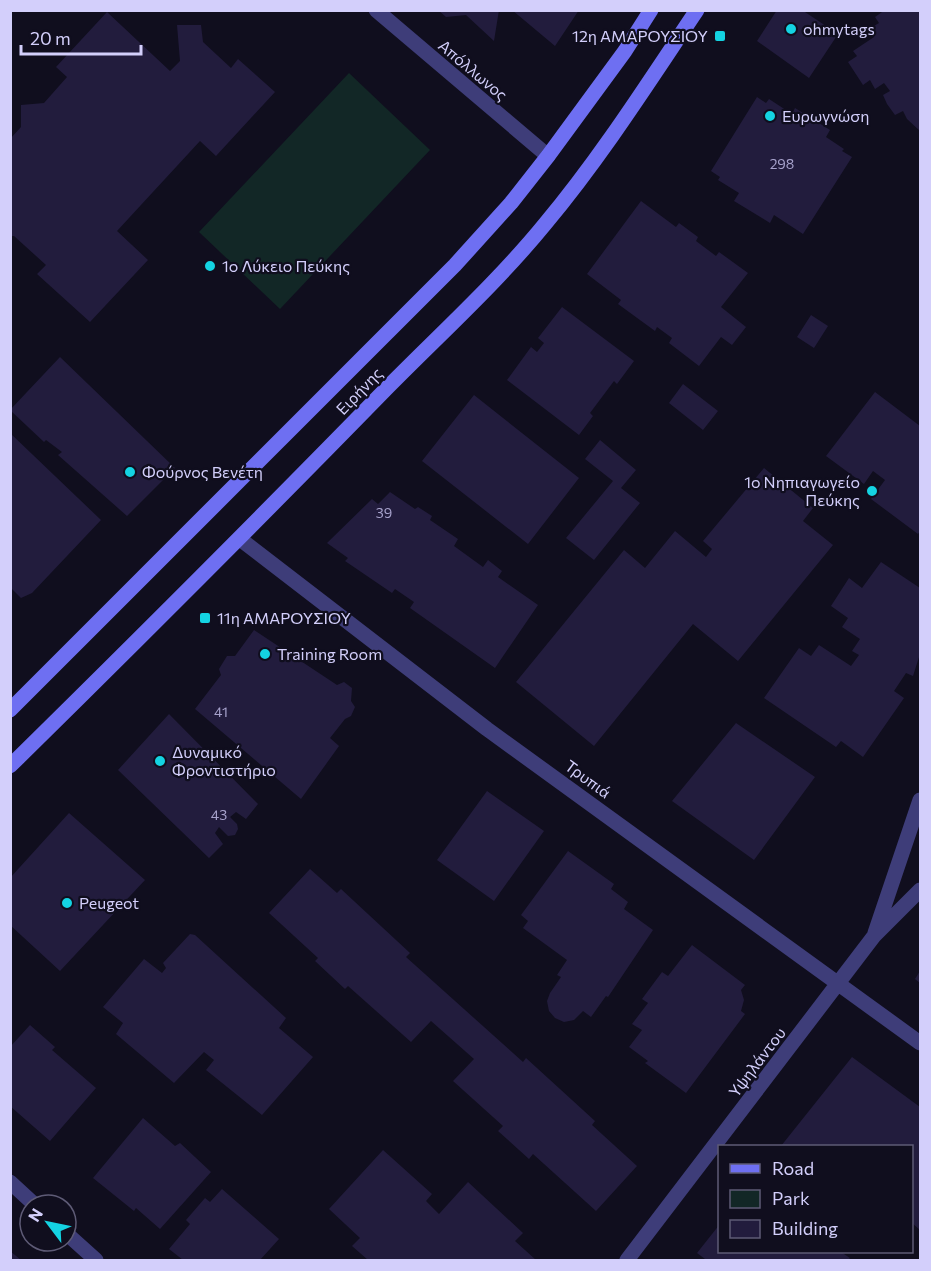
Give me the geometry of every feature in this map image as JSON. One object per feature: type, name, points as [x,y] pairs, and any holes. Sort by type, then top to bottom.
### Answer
[{"type":"main road","name":"Ειρήνης","points":[[10,710],[456,265],[512,203],[548,156],[625,51],[651,10]]},
{"type":"main road","name":"Ειρήνης","points":[[10,766],[240,539],[494,281],[545,225],[596,159],[697,10]]},
{"type":"street","name":"Απόλλωνος","points":[[376,10],[548,156]]},
{"type":"street","name":"Τρυπιά","points":[[240,539],[487,729],[921,1043]]},
{"type":"street","points":[[874,936],[921,800]]},
{"type":"street","name":"Υψηλάντου","points":[[627,1260],[874,936],[921,890]]},
{"type":"street","points":[[10,1182],[22,1193]]},
{"type":"street","points":[[78,1244],[96,1260]]},
{"type":"green space","points":[[349,73],[430,150],[280,309],[199,232]]},
{"type":"building","points":[[438,10],[499,10],[494,41],[466,15],[446,17]]},
{"type":"building","points":[[512,10],[579,10],[555,46]]},
{"type":"building","points":[[777,10],[802,10],[838,34],[809,78],[757,41]]},
{"type":"building","points":[[885,10],[920,10],[920,131],[907,119],[903,111],[895,115],[883,95],[890,91],[884,83],[875,89],[870,80],[863,85],[848,62],[857,56],[853,51],[874,37],[869,29],[879,23],[875,17]]},
{"type":"building","points":[[107,12],[170,71],[180,61],[177,25],[201,25],[203,42],[231,68],[238,59],[275,92],[216,156],[200,141],[117,231],[148,260],[90,322],[37,274],[46,265],[14,236],[10,236],[10,139],[21,127],[21,105],[44,103],[67,77],[56,67]]},
{"type":"building","points":[[757,97],[766,103],[769,99],[792,114],[795,108],[830,130],[826,137],[852,157],[803,234],[774,215],[770,223],[734,201],[739,193],[718,180],[720,177],[711,171]]},
{"type":"building","points":[[641,201],[676,227],[679,223],[698,237],[696,241],[716,256],[719,252],[748,273],[721,307],[746,327],[732,345],[721,337],[699,366],[669,343],[672,338],[657,327],[655,331],[618,304],[621,300],[587,274]]},
{"type":"building","points":[[562,307],[634,361],[617,384],[614,381],[590,413],[593,416],[579,435],[507,380],[531,347],[537,352],[544,343],[538,338]]},
{"type":"building","points":[[811,315],[828,326],[814,348],[797,337]]},
{"type":"building","points":[[60,357],[175,468],[127,516],[58,455],[62,452],[46,440],[44,442],[10,410]]},
{"type":"building","points":[[683,384],[718,411],[703,430],[669,403]]},
{"type":"building","points":[[875,392],[920,426],[920,531],[918,534],[871,499],[885,480],[873,471],[864,484],[826,456]]},
{"type":"building","points":[[474,395],[579,478],[528,544],[422,461]]},
{"type":"building","points":[[10,433],[101,520],[32,593],[21,598],[10,587]]},
{"type":"building","points":[[600,440],[636,470],[621,488],[640,503],[594,560],[566,538],[613,481],[585,459]]},
{"type":"building","points":[[764,468],[813,508],[803,521],[833,545],[738,661],[693,624],[594,746],[516,682],[624,550],[645,568],[675,531],[706,557],[712,549],[703,541]]},
{"type":"building","points":[[390,492],[415,509],[418,507],[432,516],[430,520],[458,539],[454,546],[483,567],[488,560],[502,571],[498,577],[538,605],[495,668],[410,608],[414,602],[395,589],[392,593],[345,561],[348,558],[327,543],[372,499],[378,504]]},
{"type":"building","points":[[881,562],[920,588],[920,654],[913,676],[906,673],[894,691],[904,698],[863,757],[841,741],[836,747],[764,698],[799,648],[811,656],[819,645],[851,666],[859,655],[852,651],[860,639],[842,627],[848,618],[831,606],[849,578],[862,588]]},
{"type":"building","points":[[254,630],[337,685],[344,682],[352,688],[351,701],[355,707],[351,716],[345,719],[330,738],[339,746],[301,799],[195,709],[221,675],[219,669],[227,656],[235,656]]},
{"type":"building","points":[[169,714],[258,804],[246,819],[236,812],[230,817],[237,824],[238,829],[235,835],[228,836],[219,827],[215,833],[223,844],[209,858],[118,770]]},
{"type":"building","points":[[736,723],[815,777],[754,860],[672,801]]},
{"type":"building","points":[[487,791],[544,831],[494,901],[437,860]]},
{"type":"building","name":"Peugeot","points":[[69,813],[145,880],[60,971],[10,925],[10,878]]},
{"type":"building","points":[[568,851],[614,884],[611,889],[628,902],[624,909],[653,930],[608,997],[606,996],[591,1017],[583,1011],[574,1020],[564,1022],[555,1018],[549,1011],[547,1001],[561,977],[557,975],[567,960],[523,928],[528,921],[521,915]]},
{"type":"building","points":[[310,869],[337,893],[341,889],[410,953],[406,957],[523,1062],[526,1058],[595,1121],[592,1125],[637,1166],[596,1211],[533,1154],[529,1159],[498,1131],[503,1126],[453,1081],[474,1059],[431,1021],[411,1042],[348,986],[345,989],[315,961],[318,958],[269,913]]},
{"type":"building","points":[[190,934],[195,935],[286,1018],[279,1028],[313,1057],[262,1115],[206,1070],[214,1060],[204,1052],[174,1083],[116,1034],[123,1023],[103,1007],[144,959],[162,973],[166,968],[163,963]]},
{"type":"building","points":[[692,945],[745,985],[741,990],[744,1000],[741,1011],[745,1014],[686,1093],[645,1063],[648,1061],[629,1047],[642,1030],[632,1024],[648,1003],[642,999],[662,972],[668,976]]},
{"type":"building","points":[[920,971],[920,983],[915,979]]},
{"type":"building","points":[[30,1025],[55,1047],[52,1050],[96,1088],[50,1141],[10,1106],[10,1047]]},
{"type":"building","points":[[852,1057],[920,1107],[920,1230],[913,1224],[913,1145],[782,1145]]},
{"type":"building","points":[[143,1118],[175,1146],[180,1143],[211,1172],[160,1229],[136,1208],[134,1211],[93,1178]]},
{"type":"building","points":[[383,1150],[432,1194],[426,1201],[439,1214],[468,1182],[523,1233],[515,1241],[536,1260],[368,1260],[352,1246],[360,1238],[329,1209]]},
{"type":"building","points":[[222,1189],[279,1239],[260,1260],[183,1260],[169,1249],[190,1224],[186,1220],[205,1198],[210,1202]]},
{"type":"building","points":[[718,1227],[718,1253],[842,1253],[850,1258],[848,1260],[703,1260],[705,1259],[697,1253]]},
{"type":"building","points":[[10,1251],[21,1260],[10,1260]]},
{"type":"place","name":"ohmytags","points":[[791,29]]},
{"type":"place","name":"12η ΑΜΑΡΟΥΣΙΟΥ","points":[[720,36]]},
{"type":"place","name":"Ευρωγνώση","points":[[770,116]]},
{"type":"place","name":"1ο Λύκειο Πεύκης","points":[[210,266]]},
{"type":"place","name":"Φούρνος Βενέτη","points":[[130,472]]},
{"type":"place","name":"1ο Νηπιαγωγείο Πεύκης","points":[[872,491]]},
{"type":"place","name":"11η ΑΜΑΡΟΥΣΙΟΥ","points":[[205,618]]},
{"type":"place","name":"Training Room","points":[[265,654]]},
{"type":"place","name":"Δυναμικό Φροντιστήριο","points":[[160,761]]},
{"type":"place","name":"Peugeot","points":[[67,903]]}]
